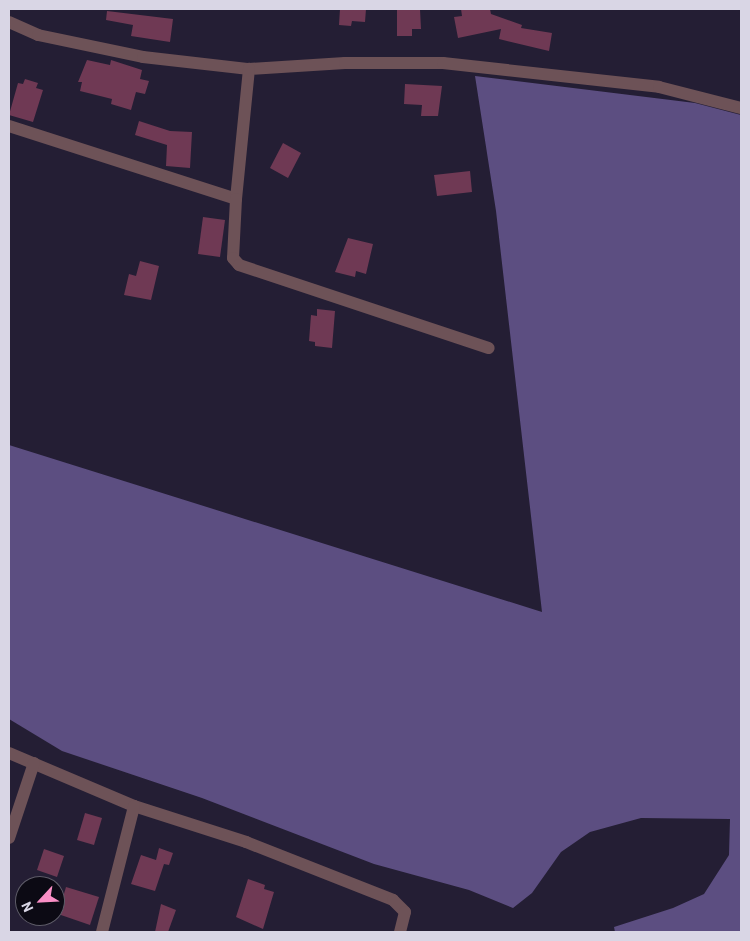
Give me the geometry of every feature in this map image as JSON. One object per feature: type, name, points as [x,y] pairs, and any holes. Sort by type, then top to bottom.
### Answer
[{"type":"street","points":[[9,22],[38,34],[143,57],[249,69],[345,63],[443,63],[659,87],[741,108]]},
{"type":"street","points":[[249,69],[236,199],[233,258],[239,265],[489,348]]},
{"type":"street","points":[[9,126],[236,199]]},
{"type":"street","points":[[9,753],[134,806],[246,842],[393,900],[405,912],[400,932]]},
{"type":"street","points":[[9,838],[34,763]]},
{"type":"street","points":[[102,932],[134,806]]},
{"type":"shaded area","points":[[475,76],[695,103],[741,115],[741,932],[615,932],[614,927],[673,908],[704,894],[729,855],[730,819],[641,818],[590,832],[561,852],[532,893],[513,908],[469,890],[374,864],[202,798],[62,751],[9,719],[9,445],[542,612],[496,211]]},
{"type":"building","points":[[340,9],[366,9],[365,22],[352,21],[351,26],[339,25]]},
{"type":"building","points":[[397,9],[420,9],[421,29],[412,29],[412,36],[397,36]]},
{"type":"building","points":[[461,9],[490,9],[491,14],[522,25],[521,28],[552,33],[549,51],[499,39],[501,29],[458,38],[454,17],[462,16]]},
{"type":"building","points":[[107,11],[173,19],[170,42],[131,36],[133,25],[106,20]]},
{"type":"building","points":[[87,60],[110,65],[111,60],[142,70],[140,79],[149,81],[145,94],[136,92],[131,110],[111,104],[112,99],[80,91],[82,82],[78,82]]},
{"type":"building","points":[[25,79],[38,83],[36,88],[43,90],[33,122],[9,115],[18,83],[23,84]]},
{"type":"building","points":[[405,84],[442,86],[438,116],[421,116],[422,105],[404,104]]},
{"type":"building","points":[[139,121],[170,131],[192,132],[190,168],[166,166],[167,145],[135,135]]},
{"type":"building","points":[[283,143],[301,153],[288,178],[270,168]]},
{"type":"building","points":[[470,171],[472,192],[437,196],[434,175]]},
{"type":"building","points":[[203,217],[225,220],[220,257],[198,254]]},
{"type":"building","points":[[348,238],[373,244],[366,274],[356,271],[355,277],[335,272]]},
{"type":"building","points":[[140,261],[159,266],[151,300],[124,295],[129,274],[136,276]]},
{"type":"building","points":[[317,309],[335,311],[332,348],[315,346],[315,342],[309,341],[311,315],[317,316]]},
{"type":"building","points":[[85,813],[102,818],[94,845],[77,840]]},
{"type":"building","points":[[159,848],[173,853],[169,865],[164,864],[155,891],[131,884],[141,855],[156,860]]},
{"type":"building","points":[[44,849],[64,856],[57,876],[37,870]]},
{"type":"building","points":[[248,879],[265,885],[264,889],[274,892],[263,929],[236,917]]},
{"type":"building","points":[[66,887],[99,897],[90,925],[65,916]]},
{"type":"building","points":[[161,904],[176,910],[168,932],[155,932]]}]
